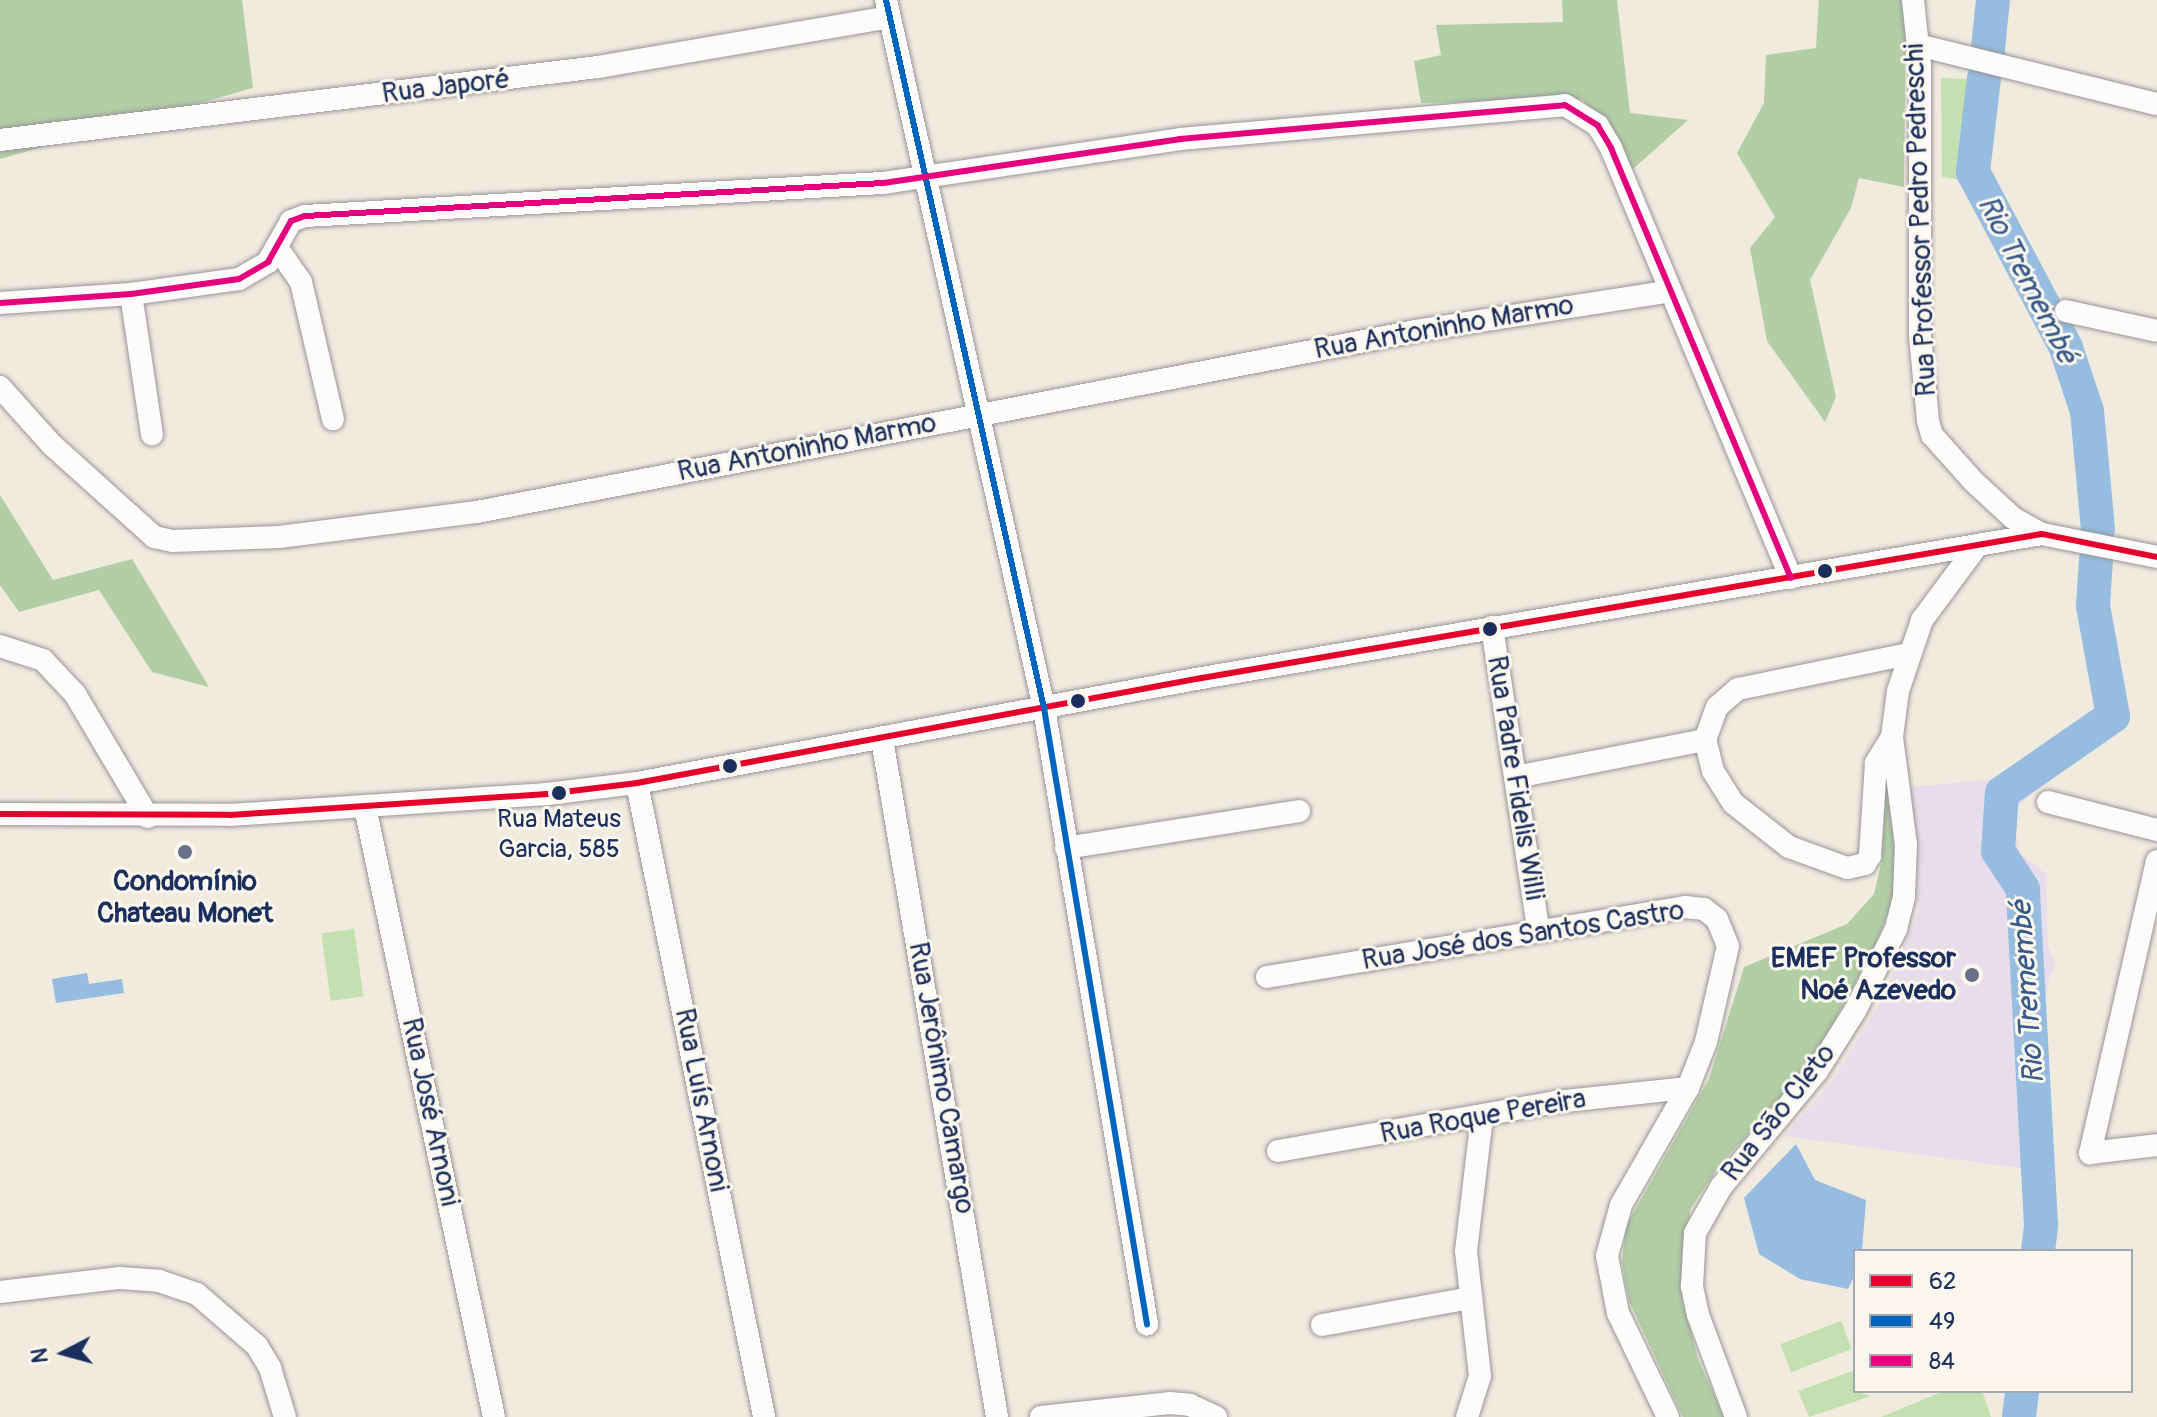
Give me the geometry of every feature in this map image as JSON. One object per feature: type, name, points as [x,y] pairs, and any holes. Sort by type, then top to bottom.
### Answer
[{"type":"street","name":"Rua Professor Pedro Pedreschi","points":[[1913,0],[1918,45],[1920,322],[1928,421],[1932,435],[1974,482],[2013,518],[2042,534]]},
{"type":"street","points":[[888,8],[1044,708],[1147,1324]]},
{"type":"street","name":"Rua Japoré","points":[[0,140],[598,67],[888,8]]},
{"type":"street","points":[[1918,45],[2157,104]]},
{"type":"street","points":[[0,303],[131,294],[239,279],[268,262],[291,221],[305,216],[924,179],[1180,139],[1565,105],[1590,119],[1604,137],[1791,578]]},
{"type":"street","points":[[278,249],[301,282],[333,419]]},
{"type":"street","name":"Rua Antoninho Marmo","points":[[0,387],[142,530],[173,541],[367,529],[477,512],[1416,331],[1670,291]]},
{"type":"street","points":[[131,294],[152,434]]},
{"type":"street","points":[[2066,311],[2157,331]]},
{"type":"street","points":[[0,814],[148,817],[454,804],[637,783],[1492,627],[2042,534],[2157,557]]},
{"type":"street","name":"Rua São Cleto","points":[[1736,1417],[1698,1315],[1692,1286],[1695,1233],[1721,1187],[1826,1057],[1896,929],[1904,896],[1906,845],[1892,737],[1908,654],[1922,620],[1977,546]]},
{"type":"street","name":"Rua Padre Fidelis Willi","points":[[1492,627],[1538,929]]},
{"type":"street","points":[[0,646],[43,660],[75,694],[148,817]]},
{"type":"street","points":[[1892,737],[1876,763],[1870,856],[1865,864],[1847,868],[1789,847],[1733,803],[1713,771],[1705,740],[1717,707],[1738,689],[1908,654]]},
{"type":"street","name":"Rua Jerônimo Camargo","points":[[882,739],[997,1417]]},
{"type":"street","points":[[1516,777],[1705,740]]},
{"type":"street","name":"Rua Luís Arnoni","points":[[637,783],[764,1417]]},
{"type":"street","points":[[2048,802],[2157,830]]},
{"type":"street","name":"Rua José Arnoni","points":[[365,807],[494,1417]]},
{"type":"street","points":[[1066,848],[1299,811]]},
{"type":"street","points":[[2157,861],[2090,1153],[2157,1145]]},
{"type":"street","name":"Rua José dos Santos Castro","points":[[1267,977],[1538,929],[1685,907],[1704,909],[1717,919],[1728,946],[1722,985],[1688,1088],[1621,1205],[1607,1256],[1618,1313],[1668,1417]]},
{"type":"street","name":"Rua Roque Pereira","points":[[1278,1151],[1623,1092],[1688,1088]]},
{"type":"street","points":[[1467,1417],[1480,1376],[1467,1228],[1482,1117]]},
{"type":"street","points":[[0,1292],[120,1278],[159,1281],[197,1294],[257,1346],[285,1417]]},
{"type":"street","points":[[1322,1325],[1471,1298]]},
{"type":"street","points":[[1041,1417],[1169,1403],[1190,1405],[1216,1417]]},
{"type":"shaded area","name":"EMEF Professor Noé Azevedo","points":[[2027,776],[2039,787],[2011,813],[2020,854],[2046,874],[2048,947],[2056,965],[2049,977],[2040,1035],[2038,1102],[2048,1172],[1784,1136],[1830,1084],[1882,1000],[1918,912],[1911,787]]},
{"type":"green space","points":[[0,0],[242,0],[253,88],[0,159]]},
{"type":"green space","points":[[1562,0],[1617,0],[1630,113],[1688,120],[1633,169],[1582,99],[1421,103],[1414,61],[1441,55],[1436,25],[1563,22]]},
{"type":"green space","points":[[1819,0],[1905,0],[1906,8],[1904,187],[1859,178],[1851,208],[1810,280],[1836,397],[1825,422],[1767,341],[1750,248],[1775,217],[1737,153],[1764,103],[1766,55],[1816,48]]},
{"type":"green space","points":[[1941,78],[1974,79],[1969,181],[1942,177]]},
{"type":"green space","points":[[0,495],[53,580],[132,559],[209,687],[152,672],[99,590],[19,612],[0,585]]},
{"type":"green space","points":[[1887,748],[1897,890],[1875,946],[1812,1063],[1719,1166],[1691,1208],[1682,1250],[1682,1297],[1698,1359],[1724,1417],[1683,1417],[1629,1301],[1622,1262],[1626,1226],[1709,1079],[1744,967],[1847,924],[1874,894],[1882,860]]},
{"type":"green space","points":[[354,929],[363,996],[331,1001],[321,934]]},
{"type":"green space","points":[[1841,1321],[1852,1349],[1791,1372],[1780,1344]]},
{"type":"green space","points":[[1853,1371],[1853,1393],[1871,1396],[1809,1417],[1798,1391]]},
{"type":"green space","points":[[1939,1393],[1983,1393],[1991,1417],[1881,1417]]},
{"type":"water","points":[[1984,0],[1998,0],[2006,58],[1990,52]]},
{"type":"water","points":[[87,973],[89,984],[122,979],[124,993],[56,1003],[52,979]]},
{"type":"water","points":[[1796,1144],[1815,1180],[1866,1200],[1862,1249],[1853,1249],[1853,1278],[1848,1289],[1800,1279],[1759,1254],[1744,1198]]},
{"type":"waterway","name":"Rio Tremembé","points":[[1988,48],[1993,0]]},
{"type":"waterway","name":"Rio Tremembé","points":[[1984,78],[1973,172],[2066,348],[2087,411],[2098,529]]},
{"type":"waterway","name":"Rio Tremembé","points":[[2038,1249],[2041,1225],[2023,889],[1998,851],[2002,793],[2113,716],[2093,606],[2096,560]]},
{"type":"waterway","name":"Rio Tremembé","points":[[2019,1417],[2022,1393]]},
{"type":"transit line","name":"49","points":[[886,0],[1044,708],[1147,1324]]},
{"type":"transit line","name":"84","points":[[0,303],[131,294],[239,279],[268,262],[291,221],[305,216],[883,183],[1180,139],[1565,105],[1598,126],[1611,148],[1791,578]]},
{"type":"transit line","name":"62","points":[[0,814],[230,815],[547,794],[637,783],[1196,679],[2042,534],[2157,557]]},
{"type":"place","name":"Rua Mateus Garcia, 585","points":[[559,793]]},
{"type":"place","name":"Condomínio Chateau Monet","points":[[185,852]]},
{"type":"place","name":"EMEF Professor Noé Azevedo","points":[[1972,975]]}]
